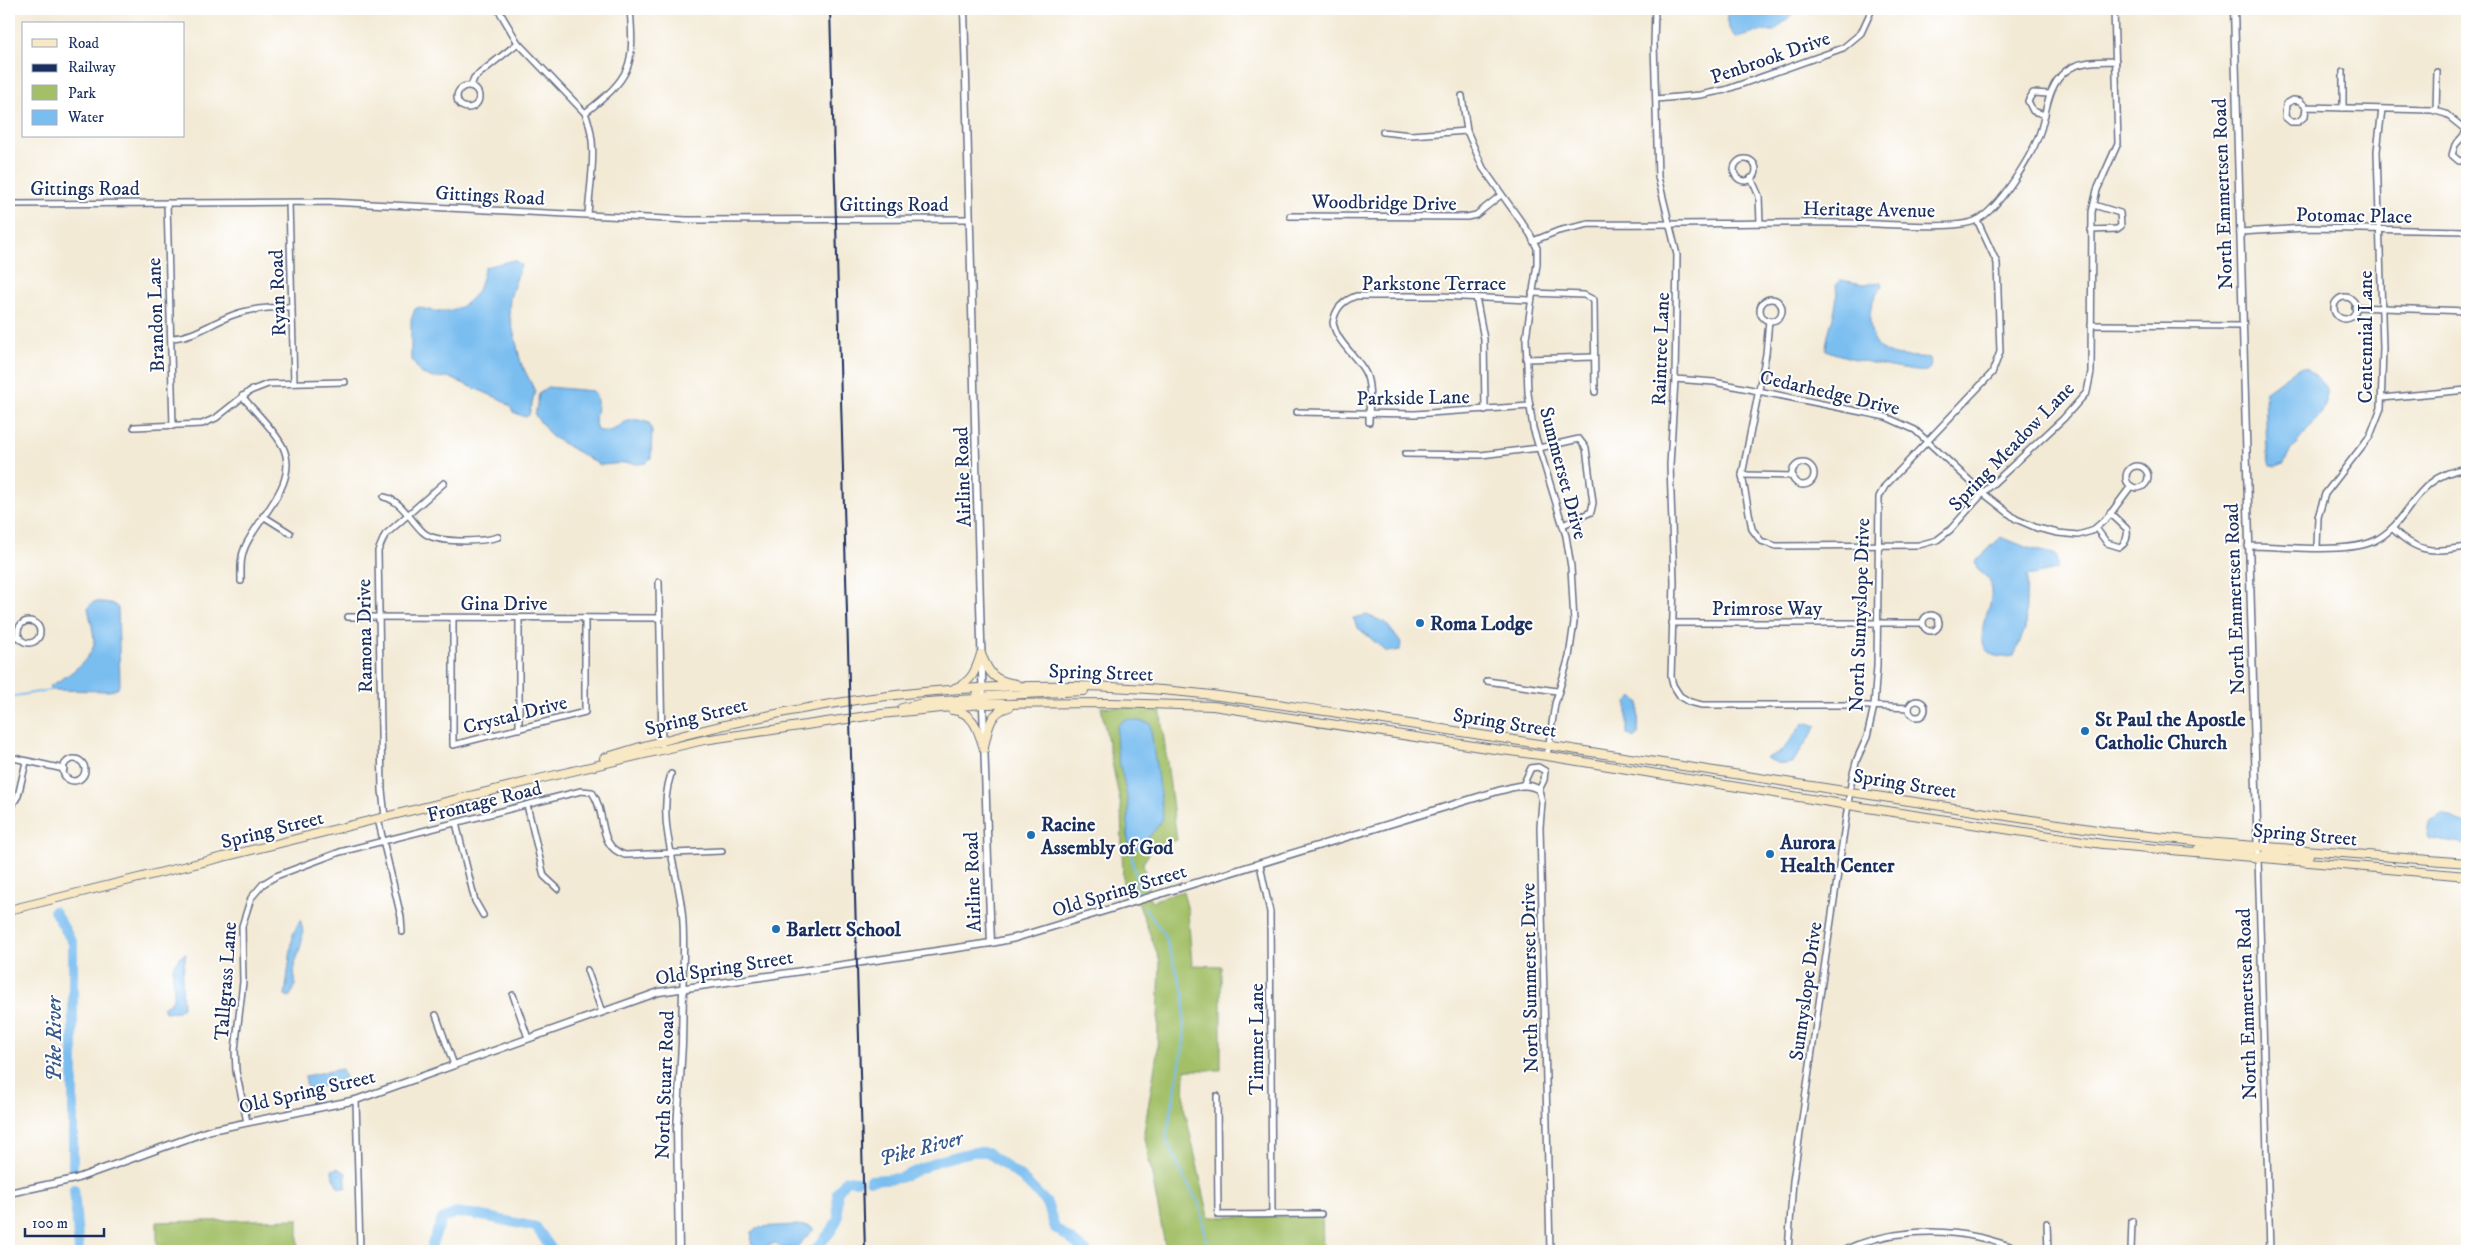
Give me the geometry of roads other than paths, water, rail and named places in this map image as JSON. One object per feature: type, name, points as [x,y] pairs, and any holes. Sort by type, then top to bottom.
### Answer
[{"type":"main road","points":[[981,654],[987,669],[994,677],[1006,682],[1035,687]]},
{"type":"main road","points":[[945,690],[968,681],[976,671],[981,654]]},
{"type":"main road","points":[[881,714],[916,704],[975,699],[980,693],[981,688]]},
{"type":"main road","name":"Spring Street","points":[[542,778],[661,740],[773,714],[835,702],[981,688],[1121,688],[1189,692],[1235,698],[2044,822],[2193,841],[2464,862]]},
{"type":"main road","points":[[982,704],[988,696],[1121,688]]},
{"type":"main road","name":"Spring Street","points":[[9,910],[542,778],[736,733],[881,714],[982,704],[1213,706],[1547,756],[2103,844],[2464,876]]},
{"type":"main road","points":[[984,749],[991,719],[994,714],[1005,708],[1021,704]]},
{"type":"main road","points":[[931,709],[961,711],[970,716],[979,732],[984,749]]},
{"type":"main road","points":[[1930,817],[1933,804]]},
{"type":"main road","points":[[2042,834],[2044,822]]},
{"type":"main road","points":[[2192,852],[2193,841]]},
{"type":"main road","points":[[2192,852],[2200,848],[2249,852],[2258,846]]},
{"type":"main road","points":[[2258,859],[2262,854],[2269,853],[2313,855],[2328,852],[2327,865]]},
{"type":"main road","points":[[2464,862],[2464,876]]},
{"type":"street","points":[[498,9],[518,43],[585,113],[593,137],[588,215]]},
{"type":"street","points":[[585,113],[617,87],[626,76],[631,61],[630,9]]},
{"type":"street","name":"Airline Road","points":[[964,9],[981,688],[991,944]]},
{"type":"street","name":"Raintree Lane","points":[[1655,9],[1658,178],[1671,224],[1677,255],[1675,379],[1670,466],[1674,578],[1670,677],[1677,692],[1690,702],[1702,705],[1874,706]]},
{"type":"street","name":"Penbrook Drive","points":[[1656,99],[1700,95],[1726,90],[1843,48],[1861,33],[1872,9]]},
{"type":"street","name":"Spring Meadow Lane","points":[[1742,475],[1751,524],[1759,539],[1766,544],[1776,546],[1919,545],[1936,540],[1950,530],[1983,493],[2063,419],[2087,392],[2091,372],[2091,230],[2094,205],[2097,190],[2118,143],[2114,9]]},
{"type":"street","name":"North Emmertsen Road","points":[[2234,9],[2248,546],[2270,1251]]},
{"type":"street","points":[[471,86],[474,78],[518,43]]},
{"type":"street","points":[[1926,440],[1992,373],[2000,352],[1997,263],[1977,220],[1999,199],[2030,156],[2049,94],[2066,71],[2079,64],[2116,61]]},
{"type":"street","points":[[2343,72],[2343,108]]},
{"type":"street","points":[[2436,111],[2437,72]]},
{"type":"street","points":[[471,86],[479,94],[478,102],[473,107],[466,108],[457,102],[457,94],[461,88],[471,86]]},
{"type":"street","points":[[2044,114],[2033,111],[2028,101],[2033,93],[2049,94]]},
{"type":"street","name":"Summerset Drive","points":[[1462,96],[1467,131],[1483,168],[1537,248],[1537,264],[1530,300],[1526,360],[1530,406],[1539,448],[1563,525],[1571,567],[1574,622],[1570,657],[1557,691],[1547,756]]},
{"type":"street","points":[[2306,107],[2305,116],[2298,122],[2291,122],[2286,117],[2284,110],[2289,101],[2300,101],[2306,107],[2436,111],[2446,114],[2467,131],[2455,145],[2452,155],[2459,162],[2467,160]]},
{"type":"street","name":"Centennial Lane","points":[[2317,547],[2318,517],[2325,494],[2373,431],[2380,414],[2382,398],[2381,309],[2377,151],[2382,109]]},
{"type":"street","points":[[1383,132],[1412,134],[1467,131]]},
{"type":"street","points":[[1752,178],[1745,180],[1738,178],[1734,168],[1738,162],[1747,159],[1753,163],[1756,169],[1752,178],[1758,196],[1760,223]]},
{"type":"street","name":"Woodbridge Drive","points":[[1290,216],[1466,218],[1486,208],[1501,195]]},
{"type":"street","name":"Ryan Road","points":[[289,202],[294,383]]},
{"type":"street","name":"Gittings Road","points":[[9,204],[330,202],[687,220],[970,219]]},
{"type":"street","name":"Brandon Lane","points":[[167,203],[173,426]]},
{"type":"street","points":[[2091,230],[2117,229],[2121,226],[2122,222],[2120,213],[2094,205]]},
{"type":"street","name":"Heritage Avenue","points":[[1534,241],[1558,231],[1589,224],[1949,225],[1977,220]]},
{"type":"street","name":"Potomac Place","points":[[2240,232],[2297,228],[2467,231]]},
{"type":"street","points":[[1532,292],[1584,295],[1594,300],[1595,392]]},
{"type":"street","name":"Parkstone Terrace","points":[[1369,414],[1368,384],[1365,372],[1334,331],[1334,317],[1339,305],[1356,296],[1476,297],[1530,300]]},
{"type":"street","points":[[1476,297],[1484,340],[1485,410]]},
{"type":"street","points":[[2344,297],[2352,300],[2355,307],[2352,316],[2346,319],[2337,315],[2334,309],[2337,300],[2344,297]]},
{"type":"street","points":[[1772,299],[1778,302],[1782,311],[1779,317],[1770,320],[1763,317],[1761,310],[1763,303],[1772,299]]},
{"type":"street","points":[[171,338],[190,336],[222,319],[244,311],[292,307]]},
{"type":"street","points":[[2355,307],[2467,310]]},
{"type":"street","points":[[1770,320],[1759,391],[1742,475],[1792,476],[1799,484],[1806,485],[1812,481],[1814,474],[1812,468],[1802,464],[1794,469],[1792,476]]},
{"type":"street","points":[[2091,325],[2242,326]]},
{"type":"street","points":[[1526,360],[1594,356]]},
{"type":"street","name":"Cedarhedge Drive","points":[[1675,379],[1714,382],[1886,416],[1915,430],[1983,493],[2016,519],[2038,528],[2078,535],[2096,528]]},
{"type":"street","points":[[134,428],[194,426],[209,421],[242,396],[268,384],[345,382]]},
{"type":"street","points":[[2382,398],[2467,390]]},
{"type":"street","points":[[241,581],[241,560],[244,548],[284,480],[287,458],[279,441],[242,396]]},
{"type":"street","name":"Parkside Lane","points":[[1297,412],[1369,414],[1485,410],[1530,406]]},
{"type":"street","points":[[1368,422],[1369,414]]},
{"type":"street","points":[[1405,454],[1480,454],[1539,448],[1579,439],[1584,444],[1592,503],[1591,512],[1563,525]]},
{"type":"street","name":"North Sunnyslope Drive","points":[[1848,805],[1857,759],[1871,726],[1874,706],[1877,623],[1877,511],[1881,491],[1926,440]]},
{"type":"street","points":[[2136,466],[2143,468],[2147,474],[2144,484],[2138,488],[2131,486],[2126,481],[2128,471],[2136,466]]},
{"type":"street","points":[[2248,546],[2317,547],[2362,545],[2378,538],[2392,528],[2426,486],[2444,474],[2467,468]]},
{"type":"street","name":"Ramona Drive","points":[[402,932],[401,917],[383,841],[381,818],[377,556],[379,545],[385,535],[444,484]]},
{"type":"street","points":[[2110,513],[2127,529],[2128,536],[2120,547],[2107,543],[2096,528],[2131,486]]},
{"type":"street","points":[[384,497],[394,499],[422,531],[432,538],[488,540],[498,537]]},
{"type":"street","points":[[263,516],[290,533]]},
{"type":"street","points":[[2392,528],[2409,544],[2419,548],[2434,551],[2467,547]]},
{"type":"street","points":[[659,582],[662,749]]},
{"type":"street","name":"Gina Drive","points":[[348,617],[659,618]]},
{"type":"street","name":"Crystal Drive","points":[[453,618],[453,745],[585,712],[585,618]]},
{"type":"street","points":[[519,618],[519,729]]},
{"type":"street","points":[[26,622],[33,622],[40,630],[39,636],[34,642],[27,642],[19,636],[20,626],[26,622]]},
{"type":"street","name":"Primrose Way","points":[[1672,623],[1922,623]]},
{"type":"street","points":[[9,640],[19,636]]},
{"type":"street","points":[[1487,681],[1557,691]]},
{"type":"street","points":[[1874,706],[1909,708]]},
{"type":"street","points":[[9,757],[64,769]]},
{"type":"street","points":[[74,760],[83,764],[85,772],[82,778],[73,781],[67,778],[64,769],[67,762],[74,760]]},
{"type":"street","points":[[9,810],[18,796],[26,762]]},
{"type":"street","name":"North Summerset Drive","points":[[1523,785],[1531,768],[1538,767],[1544,771],[1544,780],[1539,790],[1542,802],[1540,836],[1550,1251]]},
{"type":"street","name":"North Stuart Road","points":[[671,774],[666,789],[666,818],[682,912],[682,1044],[678,1114],[680,1251]]},
{"type":"street","points":[[1523,785],[1532,785],[1539,790]]},
{"type":"street","name":"Old Spring Street","points":[[9,1194],[72,1180],[190,1136],[247,1122],[356,1100],[659,992],[991,944],[1523,785]]},
{"type":"street","name":"Frontage Road","points":[[383,841],[581,791],[592,792],[598,799],[608,845],[615,852],[625,854],[671,852]]},
{"type":"street","points":[[527,805],[544,876],[558,889]]},
{"type":"street","name":"Sunnyslope Drive","points":[[1788,1251],[1792,1181],[1848,805]]},
{"type":"street","points":[[456,824],[475,901],[483,915]]},
{"type":"street","name":"Tallgrass Lane","points":[[247,1122],[236,1071],[235,1050],[243,982],[242,926],[251,898],[263,884],[276,876],[323,857],[383,841]]},
{"type":"street","points":[[671,852],[722,851]]},
{"type":"street","name":"Timmer Lane","points":[[1260,865],[1270,912],[1272,1214]]},
{"type":"street","points":[[587,970],[602,1012]]},
{"type":"street","points":[[513,995],[528,1038]]},
{"type":"street","points":[[436,1015],[454,1065]]},
{"type":"street","points":[[1217,1096],[1218,1215],[1321,1214]]},
{"type":"street","points":[[356,1100],[360,1251]]},
{"type":"street","points":[[2131,1251],[2132,1221]]},
{"type":"street","points":[[2047,1223],[2048,1251]]},
{"type":"street","points":[[1842,1251],[1878,1237],[1913,1233],[1962,1234],[2030,1251]]},
{"type":"street","points":[[1694,1251],[1705,1251]]},
{"type":"water","points":[[1730,9],[1798,9],[1774,31],[1762,31],[1738,38],[1729,29],[1727,17]]},
{"type":"water","points":[[514,260],[521,265],[510,298],[509,313],[521,363],[535,391],[529,415],[525,417],[513,412],[510,406],[500,399],[448,377],[433,378],[420,373],[411,358],[411,320],[415,309],[419,307],[434,311],[450,311],[464,305],[476,293],[485,267]]},
{"type":"water","points":[[1841,280],[1863,284],[1882,282],[1883,286],[1877,292],[1871,310],[1871,330],[1874,339],[1879,346],[1891,354],[1930,358],[1931,365],[1928,370],[1919,371],[1876,364],[1826,350],[1835,309],[1836,284]]},
{"type":"water","points":[[2298,368],[2305,368],[2315,375],[2326,388],[2326,403],[2321,414],[2291,450],[2284,464],[2276,467],[2271,466],[2267,453],[2265,392]]},
{"type":"water","points":[[547,387],[593,391],[597,401],[595,420],[597,430],[611,430],[632,420],[649,423],[652,431],[651,458],[646,463],[600,465],[551,436],[535,415],[539,394]]},
{"type":"water","points":[[2001,537],[2028,548],[2057,555],[2057,570],[2027,576],[2025,629],[2014,656],[2005,657],[1992,654],[1984,646],[1982,631],[1991,599],[1990,580],[1977,569],[1975,562]]},
{"type":"water","points":[[93,602],[110,603],[118,608],[120,684],[117,689],[109,691],[50,690],[50,686],[83,662],[92,649],[94,639],[88,608]]},
{"type":"water","points":[[1366,615],[1385,622],[1401,643],[1400,650],[1387,652],[1357,627],[1353,618]]},
{"type":"water","points":[[1633,696],[1639,702],[1638,735],[1634,738],[1627,734],[1627,702]]},
{"type":"water","points":[[1127,719],[1150,723],[1163,816],[1161,822],[1141,847],[1131,850],[1128,835],[1127,798],[1118,759],[1116,740],[1118,726]]},
{"type":"water","points":[[1804,722],[1817,726],[1793,762],[1783,764],[1766,758],[1782,751]]},
{"type":"water","points":[[2442,814],[2467,825],[2467,845],[2429,839],[2427,836],[2429,822]]},
{"type":"water","points":[[300,920],[303,937],[294,970],[295,988],[289,997],[285,995],[293,934]]},
{"type":"water","points":[[186,953],[182,978],[183,1007],[178,1011],[165,1012],[163,1007],[172,1001],[174,993],[173,969],[179,958]]},
{"type":"water","points":[[342,1069],[345,1078],[342,1082],[311,1089],[307,1088],[305,1076]]},
{"type":"water","points":[[337,1168],[346,1173],[346,1188],[339,1188],[335,1182],[332,1170]]},
{"type":"water","points":[[809,1226],[814,1229],[796,1248],[781,1248],[776,1243],[758,1248],[751,1244],[752,1232],[759,1227]]},
{"type":"waterway","points":[[9,697],[50,690]]},
{"type":"waterway","points":[[1131,850],[1140,894]]},
{"type":"waterway","points":[[1144,907],[1163,932],[1184,993],[1184,1042],[1166,1139],[1184,1178],[1200,1205],[1208,1251]]},
{"type":"waterway","name":"Pike River","points":[[54,911],[73,943],[73,1172]]},
{"type":"waterway","name":"Pike River","points":[[870,1180],[900,1178],[938,1161],[972,1152],[987,1152],[1022,1178],[1047,1203],[1055,1228],[1086,1251]]},
{"type":"waterway","name":"Pike River","points":[[814,1251],[832,1230],[838,1218],[837,1193],[846,1180],[857,1181]]},
{"type":"waterway","name":"Pike River","points":[[74,1189],[79,1251]]},
{"type":"waterway","name":"Pike River","points":[[432,1251],[432,1244],[442,1219],[456,1213],[473,1214],[536,1227],[553,1251]]},
{"type":"railway","points":[[830,9],[865,1251]]},
{"type":"place","name":"Roma Lodge","points":[[1420,623]]},
{"type":"place","name":"St Paul the Apostle Catholic Church","points":[[2085,731]]},
{"type":"place","name":"Racine Assembly of God","points":[[1031,835]]},
{"type":"place","name":"Aurora Health Center","points":[[1770,854]]},
{"type":"place","name":"Barlett School","points":[[776,929]]}]
